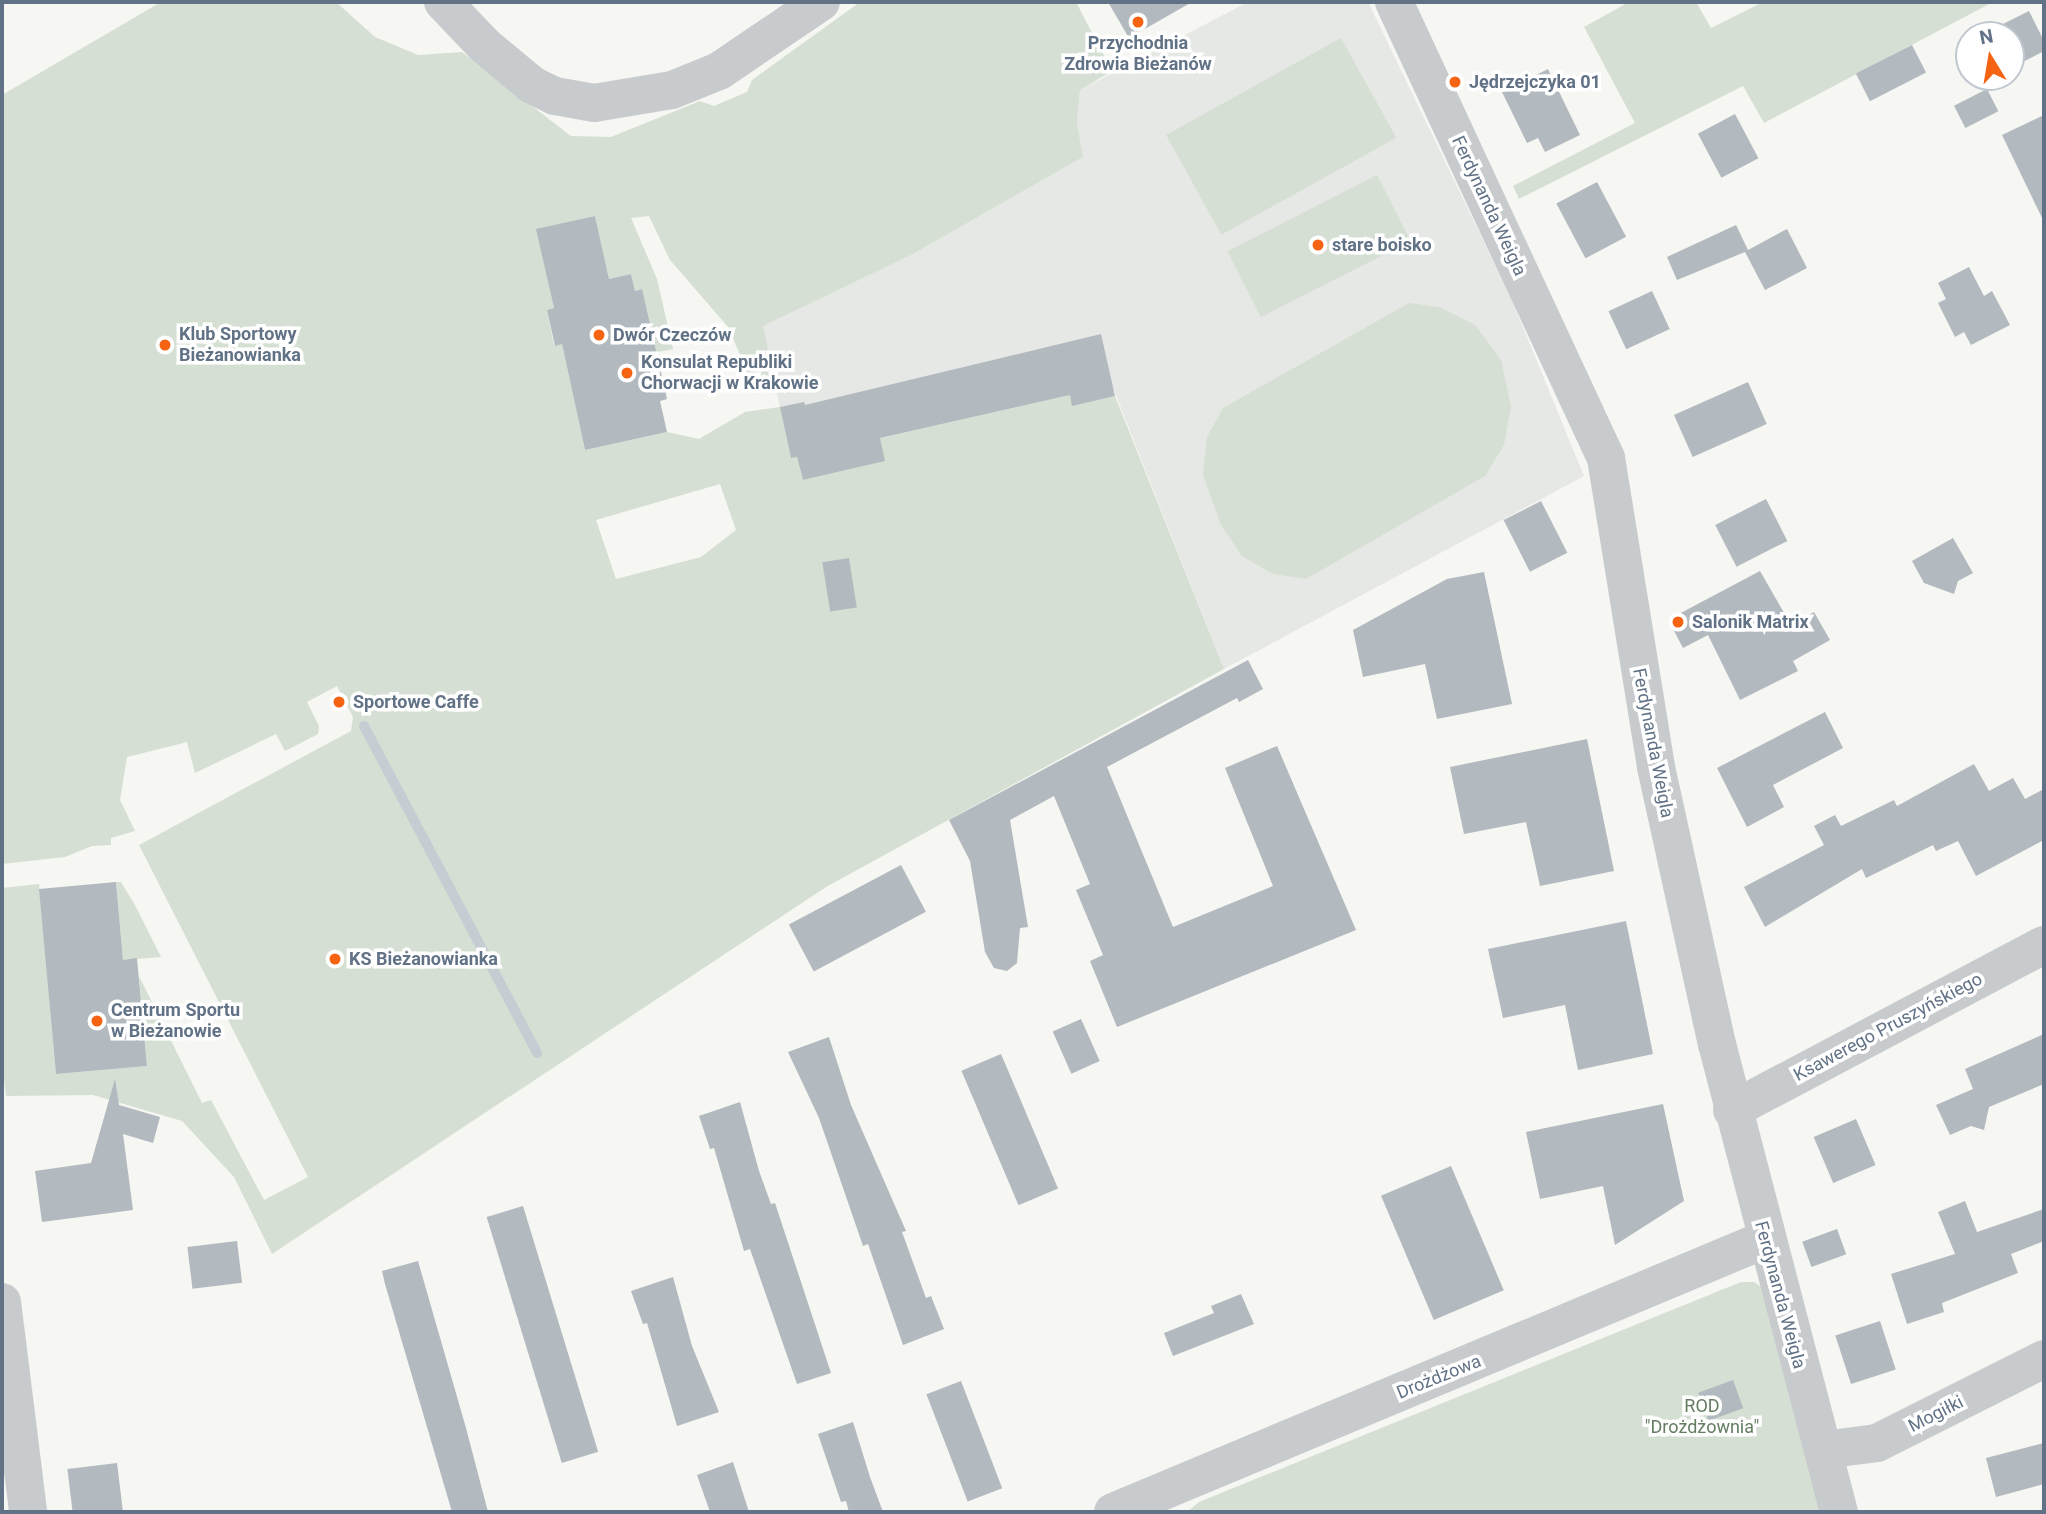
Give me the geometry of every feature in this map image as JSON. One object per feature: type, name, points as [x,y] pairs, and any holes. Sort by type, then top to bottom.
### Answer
[{"type":"street","points":[[443,2],[484,45],[532,85],[555,96],[594,103],[673,90],[719,71],[821,2]]},
{"type":"street","name":"Ferdynanda Weigla","points":[[1394,2],[1606,458],[1656,767],[1732,1110],[1839,1512]]},
{"type":"street","name":"Ksawerego Pruszyńskiego","points":[[1732,1110],[2044,945]]},
{"type":"street","name":"Drożdżowa","points":[[1121,1511],[1765,1240]]},
{"type":"street","points":[[2,1302],[28,1512]]},
{"type":"street","name":"Mogiłki","points":[[1823,1450],[1877,1443],[2044,1359]]},
{"type":"shaded area","points":[[1248,2],[1368,2],[1511,298],[1584,476],[1224,669],[1112,385],[791,458],[762,326],[913,254],[1083,157],[1077,122],[1080,90]]},
{"type":"green space","points":[[161,2],[336,2],[375,37],[418,55],[462,52],[571,136],[611,137],[700,101],[714,106],[747,92],[752,80],[860,2],[1076,2],[1112,71],[1080,90],[1077,122],[1083,157],[913,254],[763,326],[775,382],[750,380],[729,328],[670,260],[649,216],[631,218],[657,279],[673,349],[649,354],[642,289],[635,291],[631,274],[609,279],[595,216],[537,230],[554,308],[547,310],[554,345],[562,344],[585,450],[667,432],[699,439],[745,412],[780,407],[791,458],[797,457],[803,480],[884,461],[880,438],[1070,395],[1073,405],[1115,396],[1224,669],[826,887],[272,1254],[234,1177],[182,1121],[93,1095],[6,1096],[2,1063],[2,888],[39,884],[56,1074],[147,1066],[139,976],[202,1103],[211,1100],[264,1200],[308,1177],[139,845],[351,731],[353,717],[337,686],[307,702],[319,726],[318,734],[285,751],[276,734],[195,773],[187,742],[127,757],[120,800],[135,831],[111,838],[111,845],[92,846],[65,857],[2,864],[2,95]],"holes":[[[720,484],[736,530],[701,557],[616,579],[596,520]]]},
{"type":"green space","points":[[1629,2],[1696,2],[1711,28],[1763,2],[1993,2],[1764,123],[1743,86],[1519,199],[1513,186],[1635,123],[1584,27]]},
{"type":"green space","points":[[1341,38],[1396,138],[1221,235],[1166,135]]},
{"type":"green space","name":"stare boisko","points":[[1377,175],[1411,241],[1261,317],[1227,251]]},
{"type":"green space","points":[[1409,303],[1439,307],[1475,325],[1501,360],[1511,406],[1504,445],[1485,476],[1306,579],[1273,574],[1242,556],[1221,525],[1203,475],[1207,437],[1223,408]]},
{"type":"green space","points":[[116,882],[121,882],[136,907],[161,957],[123,960]]},
{"type":"green space","name":"ROD \"Drożdżownia\"","points":[[1741,1282],[1754,1282],[1763,1288],[1831,1512],[1187,1512],[1199,1502]]},
{"type":"building","name":"Przychodnia Zdrowia Bieżanów","points":[[1108,2],[1192,2],[1129,38]]},
{"type":"building","points":[[2029,11],[2044,41],[2044,51],[2025,61],[2025,21],[2009,21]]},
{"type":"building","points":[[1912,45],[1926,73],[1870,101],[1856,74]]},
{"type":"building","points":[[1548,69],[1580,135],[1545,152],[1538,138],[1527,143],[1502,92]]},
{"type":"building","points":[[1988,91],[1998,111],[1965,128],[1954,106]]},
{"type":"building","points":[[1735,114],[1758,158],[1721,178],[1698,134]]},
{"type":"building","points":[[2044,115],[2044,222],[2002,135]]},
{"type":"building","points":[[1597,182],[1626,237],[1585,258],[1556,204]]},
{"type":"building","name":"Dwór Czeczów","points":[[595,216],[609,279],[631,274],[635,291],[642,289],[667,399],[660,401],[667,432],[585,450],[562,344],[555,346],[547,310],[554,308],[536,229]]},
{"type":"building","points":[[1736,225],[1748,250],[1787,229],[1807,268],[1765,290],[1745,252],[1677,280],[1667,257]]},
{"type":"building","points":[[1969,267],[1984,296],[1992,291],[2010,325],[1971,345],[1964,332],[1955,337],[1938,303],[1946,299],[1938,283]]},
{"type":"building","points":[[1652,291],[1670,329],[1626,349],[1608,311]]},
{"type":"building","points":[[1101,334],[1115,396],[1072,406],[1070,395],[880,438],[885,461],[803,480],[797,457],[791,458],[780,407],[804,402],[805,405]]},
{"type":"building","points":[[1748,382],[1767,424],[1693,457],[1674,415]]},
{"type":"building","points":[[1766,499],[1787,541],[1737,567],[1715,525]]},
{"type":"building","points":[[1541,501],[1567,553],[1530,572],[1504,520]]},
{"type":"building","points":[[1953,538],[1973,573],[1958,581],[1954,594],[1924,583],[1912,561]]},
{"type":"building","points":[[849,558],[857,607],[830,612],[822,562]]},
{"type":"building","points":[[1760,571],[1791,625],[1814,612],[1830,640],[1793,661],[1798,671],[1740,700],[1708,635],[1683,648],[1672,627],[1677,615]]},
{"type":"building","points":[[1484,572],[1512,704],[1437,719],[1425,664],[1363,677],[1353,630],[1447,579]]},
{"type":"building","points":[[1248,660],[1263,689],[1239,702],[1237,698],[1107,767],[1173,927],[1273,886],[1225,768],[1277,746],[1356,930],[1117,1027],[1090,961],[1103,955],[1076,890],[1090,884],[1054,796],[1010,820],[1028,927],[1020,928],[1017,963],[1007,971],[994,968],[985,952],[970,861],[949,820]]},
{"type":"building","points":[[1825,712],[1843,748],[1773,785],[1784,807],[1747,827],[1717,768]]},
{"type":"building","points":[[1587,739],[1614,871],[1540,886],[1526,822],[1464,834],[1450,767]]},
{"type":"building","points":[[1974,764],[1989,791],[2013,778],[2025,799],[2044,789],[2044,840],[1976,876],[1958,841],[1936,851],[1933,845],[1866,878],[1862,869],[1765,927],[1744,887],[1824,845],[1814,826],[1835,815],[1841,826],[1894,800],[1897,806]]},
{"type":"building","points":[[901,865],[926,912],[814,971],[789,925]]},
{"type":"building","name":"Centrum Sportu w Bieżanowie","points":[[116,882],[123,960],[137,958],[147,1066],[56,1074],[39,889]]},
{"type":"building","points":[[1626,921],[1653,1054],[1578,1070],[1565,1005],[1503,1018],[1488,949]]},
{"type":"building","points":[[1081,1019],[1100,1061],[1071,1074],[1053,1032]]},
{"type":"building","points":[[2044,1034],[2044,1084],[1989,1107],[1984,1130],[1971,1126],[1950,1135],[1936,1105],[1973,1089],[1965,1069]]},
{"type":"building","points":[[829,1037],[851,1105],[906,1231],[902,1232],[926,1298],[931,1296],[944,1329],[903,1345],[868,1244],[863,1246],[819,1118],[788,1052]]},
{"type":"building","points":[[1001,1054],[1058,1188],[1018,1205],[961,1071]]},
{"type":"building","points":[[115,1079],[119,1105],[160,1117],[153,1143],[123,1134],[133,1210],[42,1222],[35,1171],[91,1163]]},
{"type":"building","points":[[740,1102],[759,1171],[771,1204],[775,1203],[831,1373],[797,1384],[750,1249],[744,1251],[714,1148],[710,1149],[699,1116]]},
{"type":"building","points":[[1663,1104],[1684,1201],[1615,1245],[1603,1186],[1540,1199],[1526,1132]]},
{"type":"building","points":[[1856,1119],[1876,1165],[1833,1183],[1814,1137]]},
{"type":"building","points":[[1451,1166],[1504,1290],[1434,1320],[1381,1196]]},
{"type":"building","points":[[1965,1201],[1977,1232],[2044,1209],[2044,1241],[2011,1254],[2018,1273],[1942,1303],[1944,1312],[1907,1324],[1891,1274],[1955,1254],[1938,1212]]},
{"type":"building","points":[[523,1206],[598,1452],[562,1463],[487,1217]]},
{"type":"building","points":[[1837,1229],[1846,1254],[1811,1267],[1802,1242]]},
{"type":"building","points":[[237,1241],[242,1283],[192,1289],[187,1247]]},
{"type":"building","points":[[418,1261],[488,1512],[452,1512],[385,1284],[382,1271]]},
{"type":"building","points":[[673,1277],[692,1346],[719,1412],[677,1426],[647,1323],[643,1324],[631,1291]]},
{"type":"building","points":[[1241,1294],[1254,1324],[1173,1356],[1164,1333],[1214,1313],[1211,1306]]},
{"type":"building","points":[[1880,1321],[1896,1370],[1851,1384],[1835,1336]]},
{"type":"building","points":[[1733,1380],[1743,1408],[1708,1421],[1698,1393]]},
{"type":"building","points":[[961,1381],[1002,1488],[968,1502],[926,1394]]},
{"type":"building","points":[[853,1422],[883,1512],[849,1512],[846,1501],[841,1502],[818,1434]]},
{"type":"building","points":[[2044,1443],[2044,1484],[1996,1497],[1986,1458]]},
{"type":"building","points":[[733,1462],[749,1512],[710,1512],[697,1475]]},
{"type":"building","points":[[117,1463],[123,1512],[73,1512],[67,1469]]},
{"type":"waterway","points":[[364,726],[537,1053]]},
{"type":"place","name":"Przychodnia Zdrowia Bieżanów","points":[[1138,22]]},
{"type":"place","name":"Jędrzejczyka 01","points":[[1455,82]]},
{"type":"place","name":"stare boisko","points":[[1318,245]]},
{"type":"place","name":"Dwór Czeczów","points":[[599,335]]},
{"type":"place","name":"Klub Sportowy Bieżanowianka","points":[[165,345]]},
{"type":"place","name":"Konsulat Republiki Chorwacji w Krakowie","points":[[627,373]]},
{"type":"place","name":"Salonik Matrix","points":[[1678,622]]},
{"type":"place","name":"Sportowe Caffe","points":[[339,702]]},
{"type":"place","name":"KS Bieżanowianka","points":[[335,959]]},
{"type":"place","name":"Centrum Sportu w Bieżanowie","points":[[97,1021]]}]
